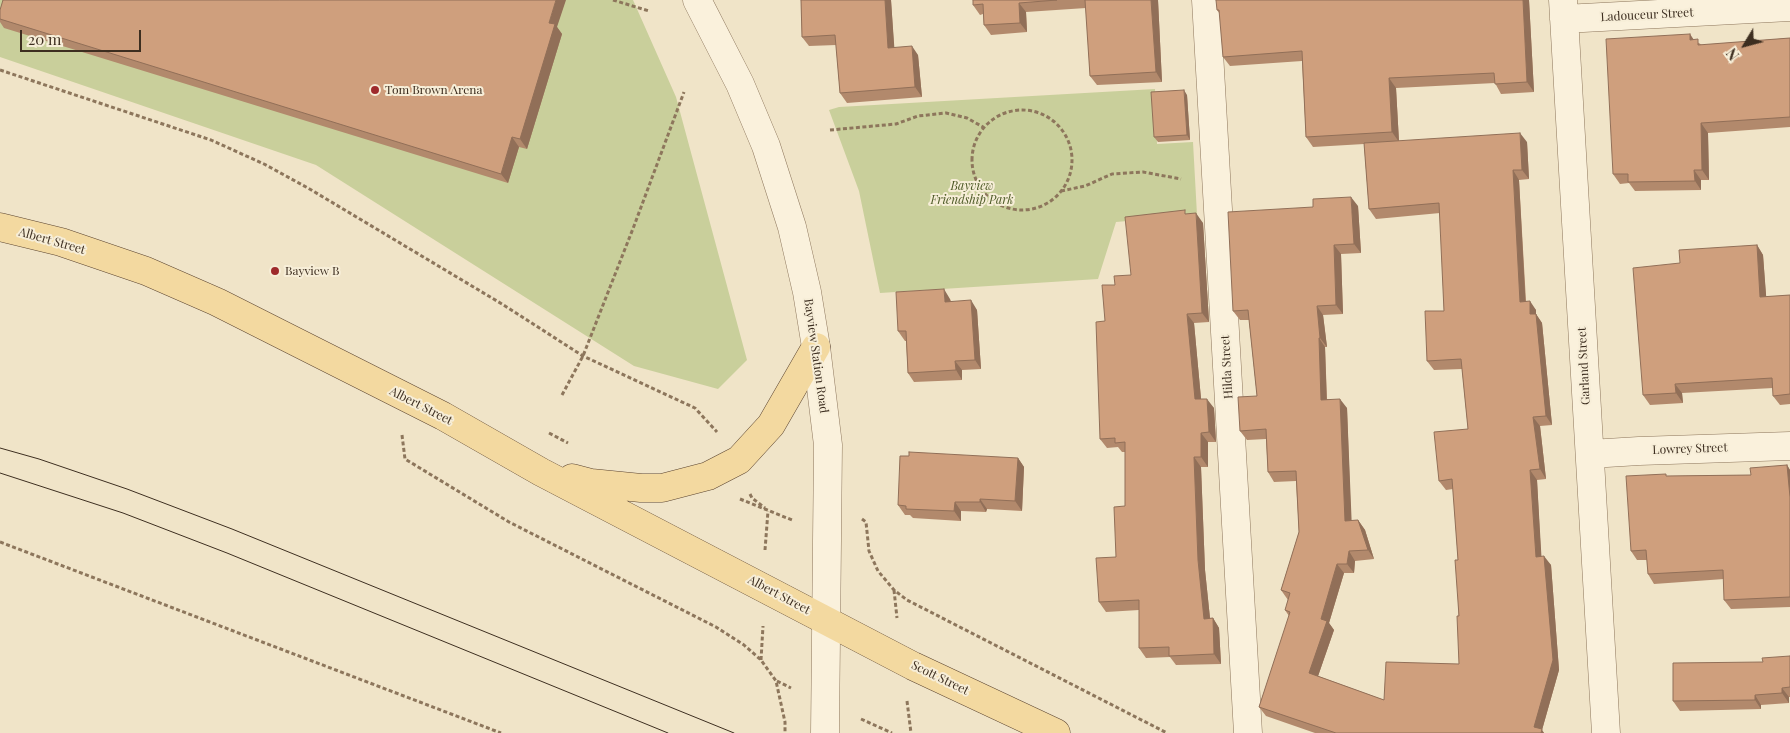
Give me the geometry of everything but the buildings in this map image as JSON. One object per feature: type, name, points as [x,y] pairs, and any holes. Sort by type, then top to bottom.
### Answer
[{"type":"main road","name":"Albert Street","points":[[0,227],[61,242],[146,271],[217,302],[443,416],[541,472],[826,620]]},
{"type":"main road","points":[[541,472],[591,482],[640,488],[662,488],[708,476],[739,460],[771,425],[816,347]]},
{"type":"main road","name":"Scott Street","points":[[826,620],[913,666],[1056,733]]},
{"type":"street","name":"Bayview Station Road","points":[[697,0],[740,84],[766,146],[792,227],[807,292],[828,445],[825,733]]},
{"type":"street","name":"Hilda Street","points":[[1206,0],[1248,733]]},
{"type":"street","name":"Ladouceur Street","points":[[1564,9],[1790,7]]},
{"type":"street","name":"Garland Street","points":[[1564,9],[1606,733]]},
{"type":"street","name":"Lowrey Street","points":[[1590,454],[1790,446]]},
{"type":"path","points":[[613,0],[649,11]]},
{"type":"path","points":[[0,70],[211,140],[264,164],[308,188],[494,299],[583,356],[695,408],[720,436]]},
{"type":"path","points":[[562,395],[583,356],[684,92]]},
{"type":"path","points":[[1013,110],[1030,110],[1046,116],[1060,127],[1068,142],[1072,159],[1069,176],[1060,192],[1047,203],[1031,209],[1013,209],[996,203],[983,192],[975,176],[972,160],[975,142],[983,127],[996,116],[1013,110]]},
{"type":"path","points":[[830,130],[896,124],[918,116],[946,113],[967,118],[983,127]]},
{"type":"path","points":[[1060,192],[1085,186],[1112,174],[1143,172],[1175,178],[1216,180]]},
{"type":"path","points":[[397,393],[405,459],[509,522],[716,627],[744,645],[758,656],[776,681],[785,722],[785,733]]},
{"type":"path","points":[[866,522],[869,551],[878,572],[894,590],[907,600],[1167,733]]},
{"type":"path","points":[[0,542],[501,733]]},
{"type":"green space","name":"Tom Brown Arena","points":[[0,0],[633,0],[676,97],[747,360],[718,389],[634,366],[316,165],[0,57]]},
{"type":"green space","name":"Bayview Friendship Park","points":[[1155,89],[1157,144],[1193,142],[1197,215],[1116,222],[1098,279],[880,293],[859,191],[829,110],[839,107]]},
{"type":"tram line","points":[[0,448],[39,459],[127,489],[232,529],[734,733]]},
{"type":"tram line","points":[[0,473],[123,513],[227,553],[668,733]]},
{"type":"place","name":"Tom Brown Arena","points":[[375,90]]},
{"type":"place","name":"Bayview B","points":[[275,271]]}]
